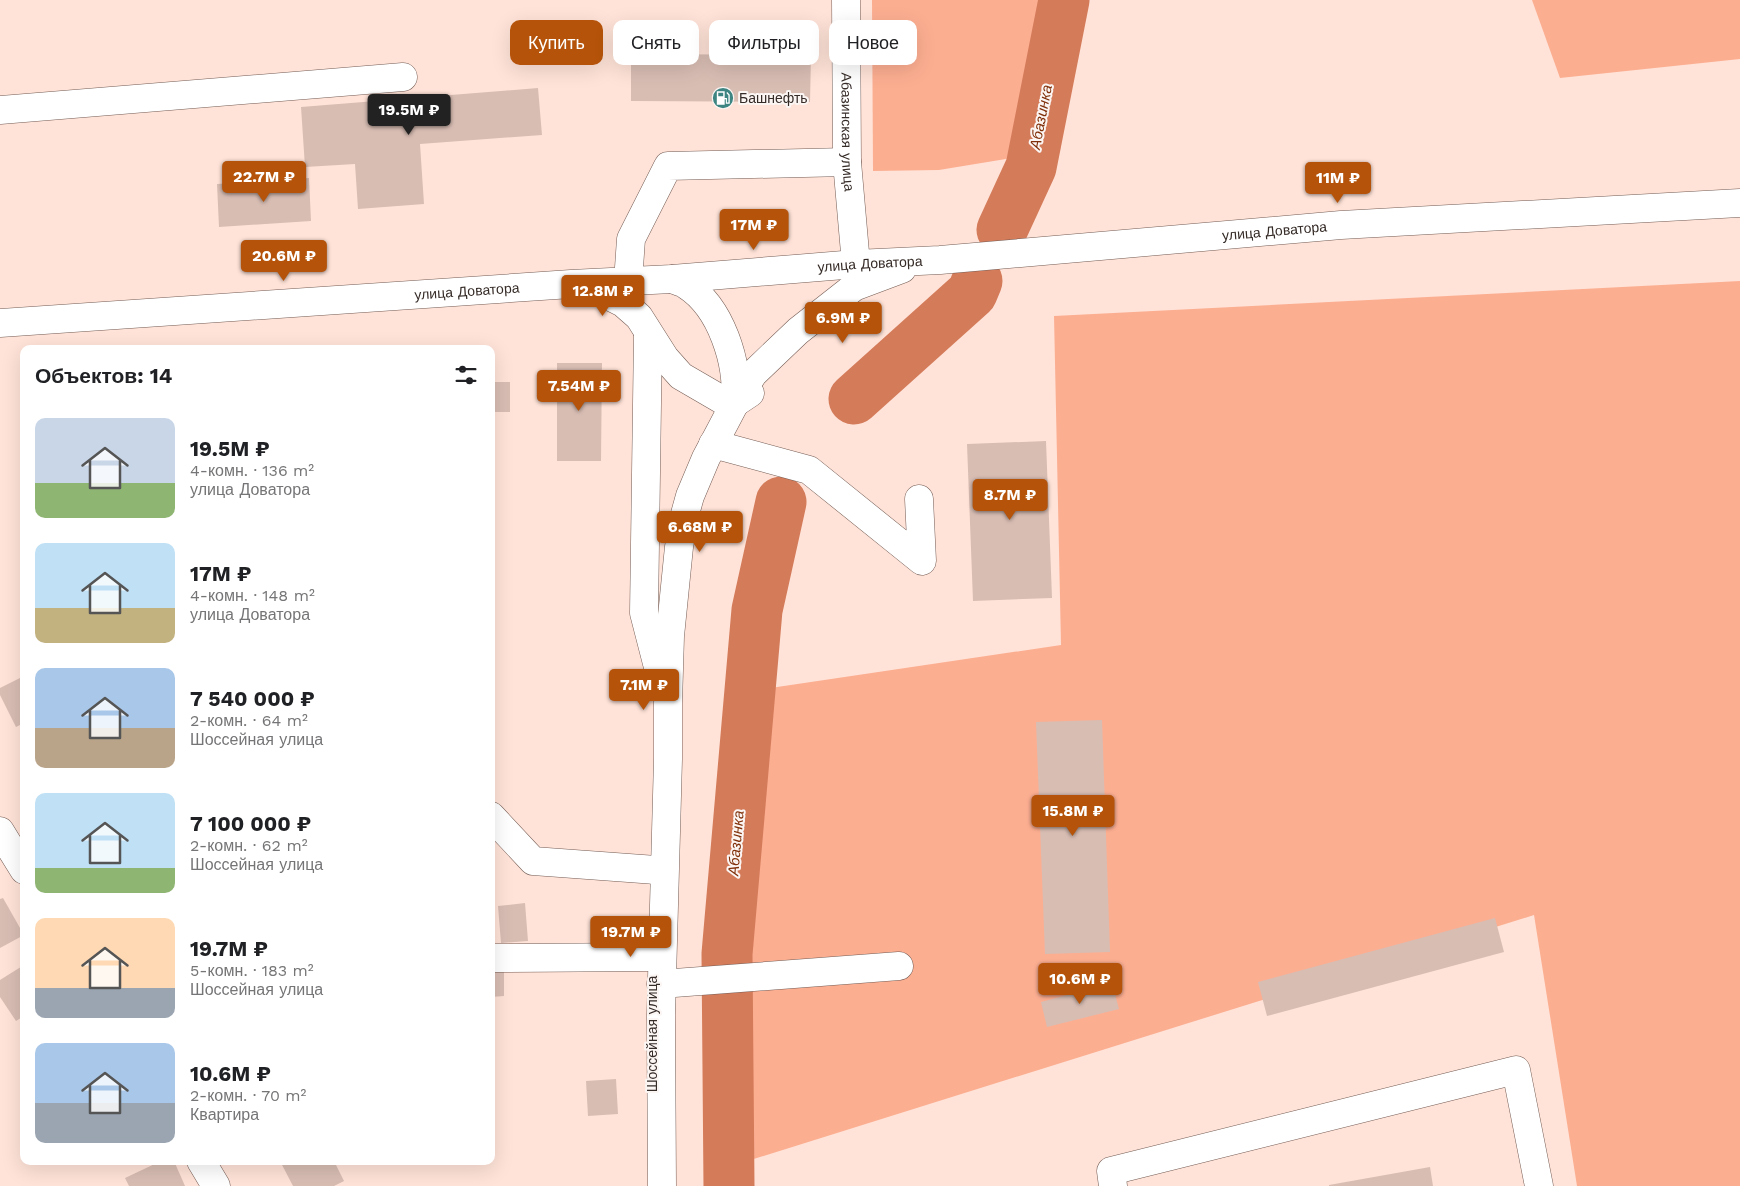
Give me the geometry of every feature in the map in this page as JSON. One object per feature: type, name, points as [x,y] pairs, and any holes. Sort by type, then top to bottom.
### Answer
[{"type":"main road","name":"Абазинская улица","points":[[846,0],[847,162],[856,264]]},
{"type":"main road","points":[[0,110],[404,77]]},
{"type":"main road","points":[[628,282],[630,239],[668,166],[847,162]]},
{"type":"main road","name":"улица Доватора","points":[[0,323],[571,284],[672,279],[856,264],[940,260],[1341,224],[1740,204]]},
{"type":"main road","points":[[571,284],[601,292],[623,303],[639,317],[648,334],[665,358],[681,376],[724,401],[735,403],[771,377],[841,318],[940,260]]},
{"type":"main road","points":[[672,279],[686,285],[706,302],[720,326],[731,354],[735,372],[735,403]]},
{"type":"main road","name":"Шоссейная улица","points":[[648,334],[644,613],[668,703],[661,730],[651,1001],[651,1186]]},
{"type":"main road","name":"Шоссейная улица","points":[[662,1186],[661,984],[670,636],[679,547],[690,496],[735,403]]},
{"type":"main road","points":[[714,444],[809,470],[922,561],[919,499]]},
{"type":"main road","points":[[495,820],[533,861],[656,870]]},
{"type":"main road","points":[[0,831],[20,864]]},
{"type":"main road","points":[[495,958],[653,957]]},
{"type":"main road","points":[[661,984],[900,966]]},
{"type":"main road","points":[[1113,1186],[1111,1171],[1516,1070],[1539,1186]]},
{"type":"main road","points":[[203,1165],[216,1186]]},
{"type":"shaded area","points":[[872,0],[1076,0],[1060,150],[939,170],[873,171],[872,65],[917,65],[917,20],[872,20]]},
{"type":"shaded area","points":[[1532,0],[1740,0],[1740,59],[1560,78]]},
{"type":"shaded area","points":[[1740,281],[1740,1186],[1577,1186],[1534,915],[741,1163],[757,690],[1061,645],[1054,316]]},
{"type":"building","points":[[699,54],[709,54],[709,65],[811,65],[810,102],[631,101],[631,65],[699,65]]},
{"type":"building","points":[[538,88],[542,135],[420,144],[424,204],[358,209],[355,164],[305,167],[301,107]]},
{"type":"building","points":[[309,178],[311,221],[219,227],[217,184]]},
{"type":"building","points":[[557,363],[602,363],[601,461],[557,461]]},
{"type":"building","points":[[495,382],[510,382],[510,412],[495,412]]},
{"type":"building","points":[[1046,441],[1052,598],[973,601],[967,444]]},
{"type":"building","points":[[20,678],[20,725],[16,727],[0,695],[0,688]]},
{"type":"building","points":[[1102,720],[1110,952],[1045,954],[1036,722]]},
{"type":"building","points":[[3,898],[20,928],[20,937],[0,948],[0,899]]},
{"type":"building","points":[[525,903],[528,941],[501,943],[498,906]]},
{"type":"building","points":[[1495,918],[1504,952],[1267,1016],[1258,982]]},
{"type":"building","points":[[20,968],[20,1018],[16,1021],[0,997],[0,980]]},
{"type":"building","points":[[495,972],[504,972],[504,996],[495,997]]},
{"type":"building","points":[[1112,983],[1119,1009],[1047,1027],[1041,1002]]},
{"type":"building","points":[[616,1079],[618,1114],[588,1116],[586,1081]]},
{"type":"building","points":[[153,1165],[176,1165],[185,1186],[129,1186],[125,1178]]},
{"type":"building","points":[[282,1165],[336,1165],[344,1181],[334,1186],[293,1186]]},
{"type":"building","points":[[1430,1167],[1433,1186],[1329,1186],[1329,1185]]},
{"type":"waterway","name":"Абазинка","points":[[1002,230],[1031,167],[1064,0]]},
{"type":"waterway","name":"Абазинка","points":[[854,399],[972,293],[977,281]]},
{"type":"waterway","name":"Абазинка","points":[[729,1186],[727,954],[757,610],[781,502]]},
{"type":"place","name":"Башнефть","points":[[723,98]]}]
